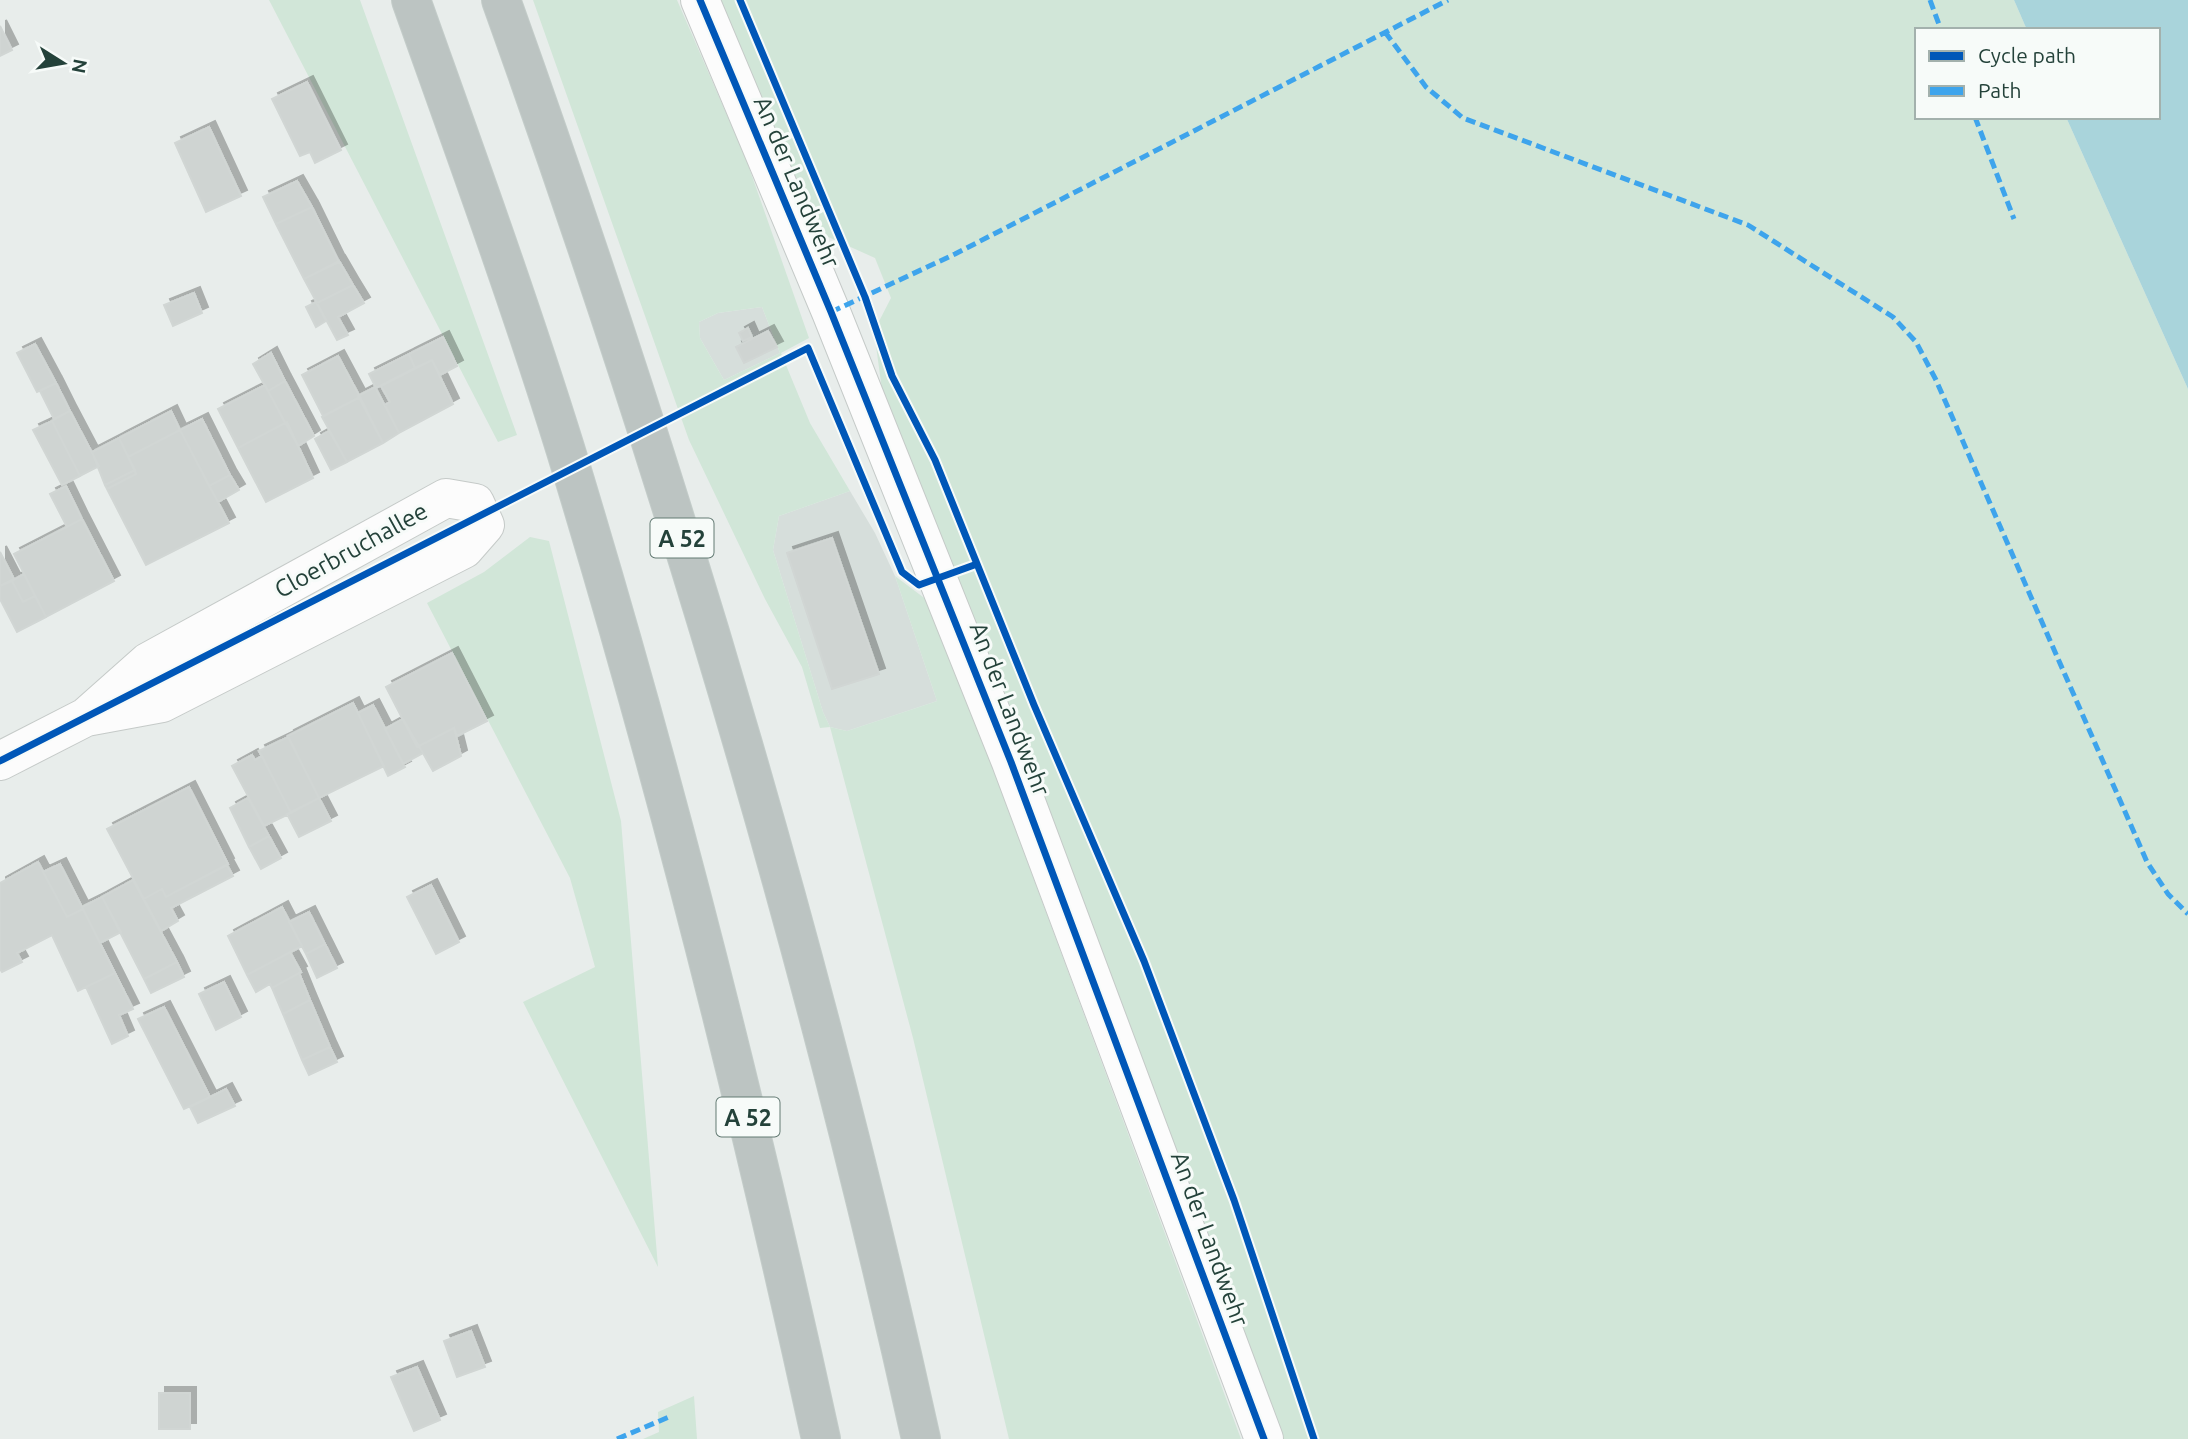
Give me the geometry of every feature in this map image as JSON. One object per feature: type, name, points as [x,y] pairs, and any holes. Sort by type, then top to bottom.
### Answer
[{"type":"highway","name":"A 52","points":[[411,0],[512,288],[617,622],[706,945],[821,1439]]},
{"type":"highway","name":"A 52","points":[[501,0],[640,404],[753,774],[798,935],[884,1271],[920,1439]]},
{"type":"street","name":"An der Landwehr","points":[[700,0],[836,324],[1006,750],[1264,1439]]},
{"type":"street","name":"Cloerbruchallee","points":[[0,761],[86,717],[148,662],[171,648],[446,498],[475,503],[485,525],[464,549],[162,703],[86,717]]},
{"type":"shaded area","points":[[762,307],[780,353],[724,380],[700,338],[699,322],[718,313]]},
{"type":"shaded area","points":[[850,491],[875,533],[895,576],[937,701],[847,731],[830,727],[823,712],[773,550],[779,516]]},
{"type":"green space","points":[[269,0],[360,0],[517,435],[498,442]]},
{"type":"green space","points":[[533,0],[677,0],[746,159],[809,338],[781,353],[810,423],[850,491],[779,516],[773,550],[830,727],[820,728],[802,667],[765,599],[689,440]],"holes":[[[762,307],[780,353],[724,380],[700,338],[699,322],[718,313]]]},
{"type":"green space","points":[[718,0],[2014,0],[2026,28],[1915,28],[1915,119],[2067,119],[2188,389],[2188,1439],[1283,1439],[1064,852],[882,390],[874,331],[891,298],[875,258],[815,231]]},
{"type":"green space","points":[[530,537],[549,541],[621,821],[658,1267],[523,1002],[595,967],[570,878],[427,603],[484,572]]},
{"type":"green space","points":[[895,576],[927,600],[949,650],[1241,1439],[1009,1439],[913,1038],[830,727],[847,731],[937,701]]},
{"type":"green space","points":[[694,1396],[697,1439],[643,1439],[659,1432],[658,1412]]},
{"type":"water","points":[[2014,0],[2188,0],[2188,389],[2067,119],[2160,119],[2160,28],[2026,28]]},
{"type":"building","points":[[0,26],[12,50],[0,56]]},
{"type":"building","points":[[307,82],[341,150],[315,163],[310,152],[300,156],[272,99]]},
{"type":"building","points":[[209,127],[241,196],[206,212],[175,143]]},
{"type":"building","points":[[297,181],[312,207],[276,224],[263,197]]},
{"type":"building","points":[[312,207],[339,262],[304,279],[276,224]]},
{"type":"building","points":[[339,261],[353,285],[317,303],[304,279]]},
{"type":"building","points":[[353,285],[364,303],[338,317],[348,335],[337,340],[317,303]]},
{"type":"building","points":[[194,293],[202,313],[173,326],[164,305]]},
{"type":"building","points":[[316,302],[326,321],[316,327],[306,307]]},
{"type":"building","points":[[748,328],[752,337],[743,341],[739,333]]},
{"type":"building","points":[[768,331],[777,347],[744,363],[736,347]]},
{"type":"building","points":[[443,337],[457,366],[440,375],[432,360],[415,368],[409,354]]},
{"type":"building","points":[[35,344],[56,383],[37,392],[17,353]]},
{"type":"building","points":[[271,353],[285,381],[268,391],[253,364]]},
{"type":"building","points":[[409,354],[415,368],[376,388],[369,374]]},
{"type":"building","points":[[338,356],[360,397],[323,416],[302,375]]},
{"type":"building","points":[[432,360],[453,404],[399,433],[385,405],[390,402],[381,386]]},
{"type":"building","points":[[285,381],[314,436],[298,446],[268,391]]},
{"type":"building","points":[[56,383],[70,411],[54,419],[40,391]]},
{"type":"building","points":[[265,385],[285,423],[238,448],[218,409]]},
{"type":"building","points":[[375,387],[399,433],[383,443],[358,396]]},
{"type":"building","points":[[360,397],[383,443],[347,462],[322,417]]},
{"type":"building","points":[[70,411],[99,466],[80,476],[52,421]]},
{"type":"building","points":[[171,411],[180,430],[128,457],[119,438]]},
{"type":"building","points":[[202,419],[230,475],[209,486],[180,430]]},
{"type":"building","points":[[52,421],[80,476],[62,485],[33,430]]},
{"type":"building","points":[[287,422],[313,478],[266,502],[238,448]]},
{"type":"building","points":[[180,430],[229,523],[146,565],[107,489],[136,474],[128,457]]},
{"type":"building","points":[[329,431],[347,462],[331,470],[315,439]]},
{"type":"building","points":[[119,438],[135,470],[105,485],[92,452]]},
{"type":"building","points":[[135,470],[136,474],[107,489],[105,485]]},
{"type":"building","points":[[230,475],[239,490],[218,502],[209,486]]},
{"type":"building","points":[[66,486],[82,519],[67,527],[50,494]]},
{"type":"building","points":[[82,519],[114,581],[46,617],[14,554]]},
{"type":"building","points":[[832,538],[879,674],[832,689],[787,553]]},
{"type":"building","points":[[0,552],[14,579],[0,586]]},
{"type":"building","points":[[24,574],[35,596],[23,602],[12,581]]},
{"type":"building","points":[[12,581],[23,602],[35,596],[46,617],[17,632],[0,599],[0,586]]},
{"type":"building","points":[[452,653],[487,721],[457,736],[454,728],[417,747],[386,687]]},
{"type":"building","points":[[353,703],[384,766],[319,798],[288,736]]},
{"type":"building","points":[[373,705],[405,767],[388,776],[358,713]]},
{"type":"building","points":[[403,719],[423,753],[403,764],[385,729]]},
{"type":"building","points":[[454,728],[461,756],[433,771],[419,746]]},
{"type":"building","points":[[288,737],[319,798],[291,813],[259,751]]},
{"type":"building","points":[[252,755],[255,760],[262,756],[291,813],[264,826],[232,766]]},
{"type":"building","points":[[189,787],[228,864],[166,897],[162,889],[144,899],[107,829]]},
{"type":"building","points":[[248,798],[269,836],[249,847],[230,808]]},
{"type":"building","points":[[319,798],[331,821],[299,837],[287,814]]},
{"type":"building","points":[[269,836],[281,858],[261,869],[249,847]]},
{"type":"building","points":[[38,862],[67,917],[83,909],[115,973],[78,991],[52,935],[17,953],[22,962],[2,972],[0,883]]},
{"type":"building","points":[[60,864],[83,909],[67,917],[43,872]]},
{"type":"building","points":[[227,865],[233,876],[171,908],[178,921],[161,931],[144,899],[162,889],[166,897]]},
{"type":"building","points":[[133,880],[177,962],[144,979],[102,897]]},
{"type":"building","points":[[431,885],[459,942],[436,954],[407,897]]},
{"type":"building","points":[[102,897],[121,932],[100,943],[82,907]]},
{"type":"building","points":[[282,907],[302,946],[247,975],[228,936]]},
{"type":"building","points":[[309,912],[325,944],[306,954],[289,922]]},
{"type":"building","points":[[325,944],[337,968],[317,978],[306,954]]},
{"type":"building","points":[[290,952],[301,972],[272,988],[270,984],[256,992],[247,975]]},
{"type":"building","points":[[177,962],[184,977],[151,993],[144,979]]},
{"type":"building","points":[[115,973],[133,1009],[119,1015],[128,1036],[112,1044],[86,987]]},
{"type":"building","points":[[299,973],[310,1000],[283,1014],[272,988]]},
{"type":"building","points":[[224,982],[241,1017],[216,1030],[199,994]]},
{"type":"building","points":[[310,1000],[330,1047],[302,1060],[283,1014]]},
{"type":"building","points":[[164,1007],[210,1097],[184,1109],[138,1019]]},
{"type":"building","points":[[330,1047],[337,1062],[309,1075],[302,1060]]},
{"type":"building","points":[[226,1089],[235,1106],[198,1123],[190,1107]]},
{"type":"building","points":[[471,1331],[485,1367],[457,1377],[444,1341]]},
{"type":"building","points":[[417,1367],[440,1420],[414,1431],[391,1377]]},
{"type":"building","points":[[159,1393],[190,1393],[190,1429],[159,1429]]},
{"type":"marked path","points":[[831,312],[955,254],[1448,0]]},
{"type":"marked path","points":[[1930,0],[1940,28]]},
{"type":"marked path","points":[[1385,32],[1426,87],[1463,118],[1748,225],[1893,317],[1916,342],[1936,380],[2147,862],[2168,894],[2188,914]]},
{"type":"marked path","points":[[1976,119],[2014,219]]},
{"type":"marked path","points":[[617,1439],[669,1417]]},
{"type":"cycle path","points":[[700,0],[831,312],[1011,762],[1264,1439]]},
{"type":"cycle path","points":[[740,0],[865,297],[892,376],[935,460],[1034,705],[1144,961],[1234,1200],[1314,1439]]},
{"type":"cycle path","points":[[0,761],[808,348],[902,572],[919,585],[977,564]]}]
